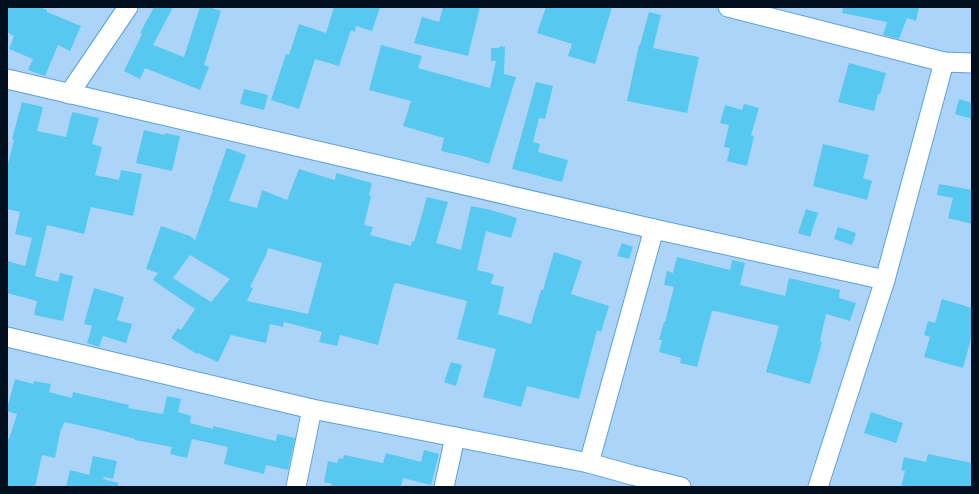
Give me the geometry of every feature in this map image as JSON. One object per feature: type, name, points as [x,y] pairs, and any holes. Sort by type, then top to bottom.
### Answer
[{"type":"street","points":[[69,94],[128,7]]},
{"type":"street","points":[[728,7],[944,62],[972,63]]},
{"type":"street","points":[[818,487],[885,280],[944,62]]},
{"type":"street","points":[[7,79],[654,229],[885,280]]},
{"type":"street","points":[[589,463],[654,229]]},
{"type":"street","points":[[7,337],[312,409],[589,463],[631,481],[681,487]]},
{"type":"street","points":[[296,487],[312,409]]},
{"type":"street","points":[[444,487],[454,437]]},
{"type":"building","points":[[7,7],[39,7],[47,10],[47,12],[81,26],[70,51],[58,45],[45,76],[28,70],[33,59],[9,49],[14,36],[7,32]]},
{"type":"building","points":[[154,7],[173,7],[153,45],[184,57],[200,7],[209,7],[221,11],[204,65],[209,67],[200,90],[145,68],[140,79],[124,71],[142,34],[140,33]]},
{"type":"building","points":[[334,7],[380,7],[372,31],[356,26],[355,32],[351,30],[339,66],[315,59],[299,109],[271,100],[286,54],[289,55],[299,24],[326,33]]},
{"type":"building","points":[[443,7],[480,7],[468,56],[414,43],[422,17],[439,22]]},
{"type":"building","points":[[546,7],[612,7],[595,64],[568,56],[572,44],[537,33]]},
{"type":"building","points":[[843,7],[919,7],[916,21],[907,18],[899,39],[883,35],[887,22],[842,13]]},
{"type":"building","points":[[649,12],[661,15],[653,48],[699,57],[687,113],[627,101],[639,45]]},
{"type":"building","points":[[381,45],[422,56],[418,68],[490,88],[496,61],[491,61],[491,48],[499,48],[500,46],[505,47],[504,74],[516,77],[489,164],[441,151],[444,138],[403,126],[411,101],[369,90]]},
{"type":"building","points":[[849,63],[886,73],[880,94],[878,94],[874,111],[838,102]]},
{"type":"building","points":[[536,82],[553,86],[545,119],[539,118],[533,142],[540,144],[538,152],[568,160],[562,182],[512,169]]},
{"type":"building","points":[[244,89],[268,95],[264,110],[240,104]]},
{"type":"building","points":[[959,99],[972,103],[972,119],[955,114]]},
{"type":"building","points":[[22,102],[43,107],[37,131],[66,137],[72,112],[99,118],[92,144],[102,147],[95,175],[119,180],[121,170],[142,174],[133,216],[91,207],[84,234],[47,225],[35,276],[58,282],[60,273],[73,276],[63,321],[34,315],[37,301],[7,293],[7,261],[25,266],[32,238],[15,234],[20,212],[7,209],[7,167],[14,140],[12,139]]},
{"type":"building","points":[[744,104],[759,108],[751,135],[754,136],[747,166],[727,161],[730,148],[724,147],[729,125],[720,123],[725,105],[742,110]]},
{"type":"building","points":[[144,130],[165,135],[165,133],[180,136],[172,171],[136,163]]},
{"type":"building","points":[[823,144],[869,155],[863,178],[872,181],[867,200],[813,186]]},
{"type":"building","points":[[227,148],[246,155],[229,201],[257,208],[262,190],[287,200],[299,169],[335,180],[336,173],[372,183],[369,195],[371,196],[364,225],[373,227],[370,235],[411,246],[412,241],[414,242],[427,197],[448,202],[436,243],[461,250],[471,206],[517,218],[511,238],[486,231],[477,270],[494,274],[491,284],[504,287],[498,314],[531,324],[554,252],[582,261],[571,294],[609,306],[601,332],[597,330],[579,399],[527,386],[521,407],[483,397],[496,349],[457,339],[467,301],[396,283],[394,284],[378,345],[340,335],[337,346],[319,342],[322,332],[284,322],[283,327],[270,324],[266,343],[231,335],[218,362],[198,353],[197,354],[171,338],[178,328],[181,330],[195,309],[153,280],[158,273],[146,269],[161,226],[190,236],[195,240]],"holes":[[[268,248],[322,263],[308,314],[247,301],[253,288],[250,287]],[[190,255],[230,279],[211,302],[173,278]]]},
{"type":"building","points":[[939,184],[972,190],[972,224],[948,218],[953,198],[937,195]]},
{"type":"building","points":[[806,209],[818,213],[810,237],[798,233]]},
{"type":"building","points":[[838,227],[856,233],[852,245],[834,239]]},
{"type":"building","points":[[622,243],[633,247],[629,259],[617,256]]},
{"type":"building","points":[[677,257],[730,270],[732,260],[745,263],[740,285],[785,296],[789,278],[840,290],[839,298],[856,303],[850,321],[826,314],[820,342],[822,342],[810,384],[766,372],[779,326],[715,311],[712,311],[697,367],[680,363],[681,358],[659,352],[662,340],[659,340],[674,287],[664,285],[667,271],[673,273]]},
{"type":"building","points":[[94,288],[124,297],[117,320],[132,324],[126,343],[103,336],[99,347],[87,343],[92,326],[84,324]]},
{"type":"building","points":[[942,299],[972,308],[972,335],[963,368],[924,357],[930,337],[924,335],[928,321],[935,323]]},
{"type":"building","points":[[451,362],[462,365],[456,386],[444,382]]},
{"type":"building","points":[[15,379],[33,384],[34,381],[51,384],[49,392],[72,398],[73,392],[129,405],[128,408],[163,414],[167,396],[181,399],[178,412],[191,416],[190,423],[213,429],[213,426],[276,441],[277,434],[295,438],[288,470],[266,465],[264,474],[224,464],[228,447],[192,439],[187,458],[170,454],[172,447],[135,440],[64,422],[62,429],[61,428],[55,458],[42,455],[35,487],[7,487],[7,438],[9,439],[17,414],[7,411],[7,409]]},
{"type":"building","points":[[871,412],[903,423],[896,443],[864,433]]},
{"type":"building","points":[[424,450],[439,454],[431,485],[403,478],[401,487],[331,487],[332,484],[324,482],[328,461],[337,463],[339,458],[343,459],[344,455],[383,463],[386,453],[421,462]]},
{"type":"building","points":[[928,454],[972,463],[972,487],[901,487],[905,471],[901,470],[904,457],[926,462]]},
{"type":"building","points":[[93,456],[117,461],[113,479],[104,477],[103,479],[118,483],[118,487],[66,487],[70,470],[89,475]]}]
